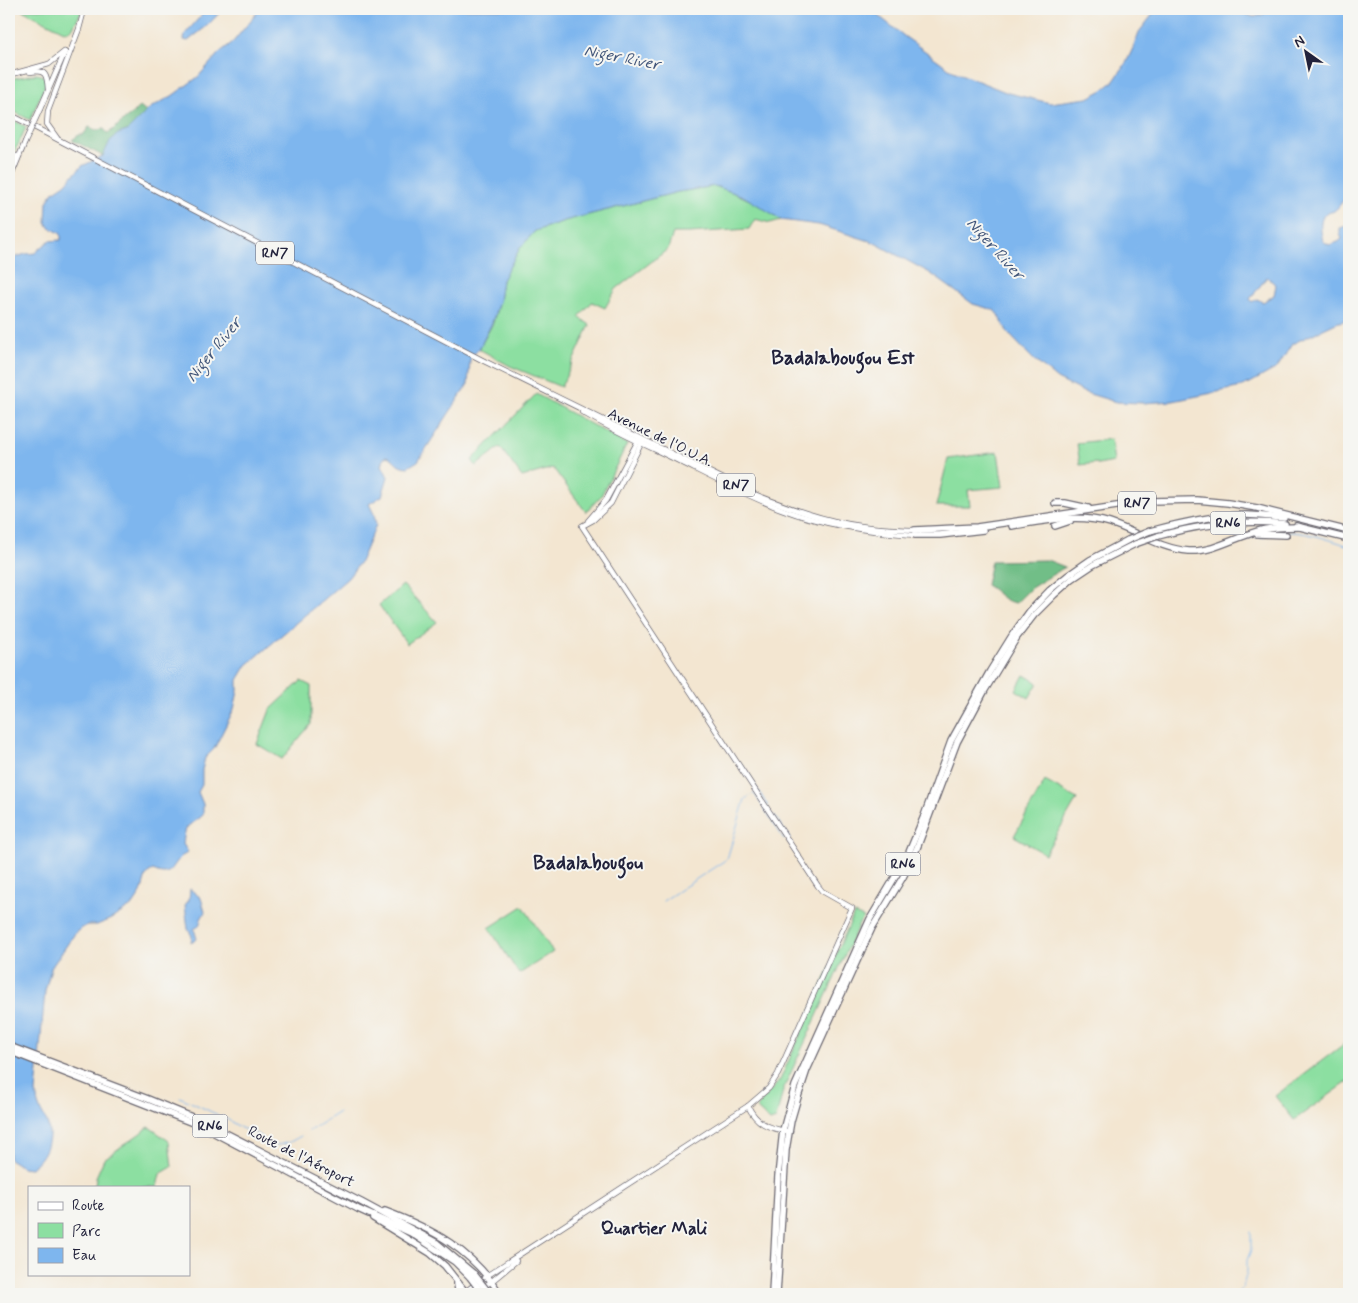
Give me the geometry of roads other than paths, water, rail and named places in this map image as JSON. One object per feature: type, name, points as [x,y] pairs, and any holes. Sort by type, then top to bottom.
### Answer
[{"type":"highway","name":"RN7","points":[[915,533],[977,527],[1150,501],[1173,500],[1210,501],[1257,508],[1297,518]]},
{"type":"highway","points":[[1055,503],[1065,503],[1093,509]]},
{"type":"highway","name":"RN6","points":[[772,1294],[778,1176],[786,1131],[807,1070],[872,928],[903,877],[917,848],[957,742],[1022,626],[1050,590],[1067,576],[1090,560],[1150,531],[1181,523],[1245,515],[1297,518],[1349,531]]},
{"type":"highway","name":"RN7","points":[[915,533],[963,533],[1054,519],[1077,518],[1110,523],[1166,547],[1191,551],[1212,548],[1270,528],[1300,527]]},
{"type":"highway","points":[[1055,526],[1077,518]]},
{"type":"highway","name":"RN6","points":[[1032,614],[1093,565],[1135,544],[1192,527],[1254,521],[1300,527],[1349,538]]},
{"type":"highway","points":[[1250,534],[1286,535]]},
{"type":"highway","name":"RN6","points":[[9,1046],[51,1065]]},
{"type":"highway","name":"RN6","points":[[9,1051],[51,1065]]},
{"type":"highway","name":"Route de l'Aéroport","points":[[51,1065],[148,1099],[204,1122],[361,1202],[437,1243],[488,1294]]},
{"type":"highway","name":"Route de l'Aéroport","points":[[51,1065],[203,1128],[358,1208],[411,1233],[435,1247],[472,1276]]},
{"type":"highway","name":"RN6","points":[[777,1294],[786,1131]]},
{"type":"highway","points":[[361,1202],[408,1220],[435,1233],[470,1257],[490,1278],[500,1294]]},
{"type":"highway","points":[[358,1208],[430,1253],[445,1266],[465,1294]]},
{"type":"highway","points":[[454,1278],[458,1287],[456,1294]]},
{"type":"main road","points":[[63,143],[50,129],[46,119],[79,29],[82,14]]},
{"type":"main road","points":[[9,76],[48,64],[65,52],[9,181]]},
{"type":"main road","points":[[9,76],[39,71],[47,76],[48,89]]},
{"type":"main road","name":"RN7","points":[[9,114],[63,143]]},
{"type":"main road","points":[[9,165],[25,142]]},
{"type":"main road","name":"Avenue de l'O.U.A.","points":[[63,143],[484,361],[752,497],[786,511],[831,524],[876,533],[915,533]]},
{"type":"main road","points":[[465,1294],[528,1250],[748,1106],[769,1088],[778,1074],[852,908],[822,891],[818,886],[582,526],[606,500],[641,440]]},
{"type":"main road","points":[[748,1106],[753,1117],[767,1126],[786,1131]]},
{"type":"main road","points":[[473,1294],[490,1278]]},
{"type":"water","points":[[207,9],[223,9],[207,26],[188,41],[184,40],[185,34]]},
{"type":"water","name":"Niger River","points":[[260,9],[870,9],[953,71],[1008,93],[1050,103],[1088,98],[1103,90],[1114,81],[1126,63],[1139,32],[1157,9],[1232,9],[1254,17],[1268,11],[1286,9],[1349,9],[1349,197],[1334,211],[1329,211],[1323,216],[1321,226],[1323,241],[1329,245],[1342,239],[1340,228],[1349,225],[1350,241],[1346,258],[1349,265],[1349,319],[1336,323],[1292,344],[1277,368],[1237,388],[1173,401],[1116,402],[1083,392],[1057,379],[1033,359],[1008,333],[994,310],[973,304],[930,273],[873,242],[819,225],[781,220],[743,196],[715,186],[678,192],[564,221],[535,231],[520,248],[502,280],[499,301],[492,323],[479,349],[471,357],[468,384],[418,461],[408,467],[398,464],[387,456],[384,458],[382,465],[388,477],[382,496],[369,504],[374,514],[376,525],[360,562],[348,578],[247,665],[238,680],[238,691],[234,709],[214,749],[205,758],[202,770],[202,785],[198,792],[203,804],[203,815],[188,826],[185,831],[183,844],[188,852],[168,872],[164,873],[153,870],[149,872],[141,893],[133,905],[111,919],[97,925],[87,925],[76,932],[51,968],[45,991],[36,1093],[39,1107],[48,1126],[49,1138],[43,1155],[36,1164],[31,1168],[22,1167],[9,1159],[9,263],[16,257],[35,253],[49,241],[61,240],[61,234],[48,226],[46,222],[47,202],[53,192],[65,184],[82,166],[103,156],[110,141],[118,134],[127,131],[150,108],[172,96],[198,77],[219,53],[233,42]],"holes":[[[1267,277],[1276,285],[1274,295],[1263,302],[1257,299],[1252,302],[1250,299]]]},
{"type":"water","points":[[190,889],[201,898],[205,912],[199,926],[194,929],[197,939],[191,943],[192,936],[188,929],[185,905],[189,900]]},
{"type":"waterway","points":[[1279,532],[1306,534],[1349,546]]},
{"type":"waterway","points":[[1210,553],[1254,537],[1264,537]]},
{"type":"waterway","points":[[742,765],[768,806]]},
{"type":"waterway","points":[[663,901],[727,859],[745,799],[754,793],[784,839]]},
{"type":"waterway","points":[[774,815],[790,839]]},
{"type":"waterway","points":[[180,1097],[218,1115]]},
{"type":"waterway","points":[[309,1131],[339,1112]]},
{"type":"waterway","points":[[222,1116],[272,1144],[278,1145],[290,1142],[301,1136]]},
{"type":"waterway","points":[[1238,1294],[1243,1287],[1247,1271],[1247,1260],[1251,1250],[1251,1232]]},
{"type":"district","name":"Badalabougou Est","points":[[843,358]]},
{"type":"district","name":"Badalabougou","points":[[588,863]]},
{"type":"district","name":"Quartier Mali","points":[[654,1229]]}]
